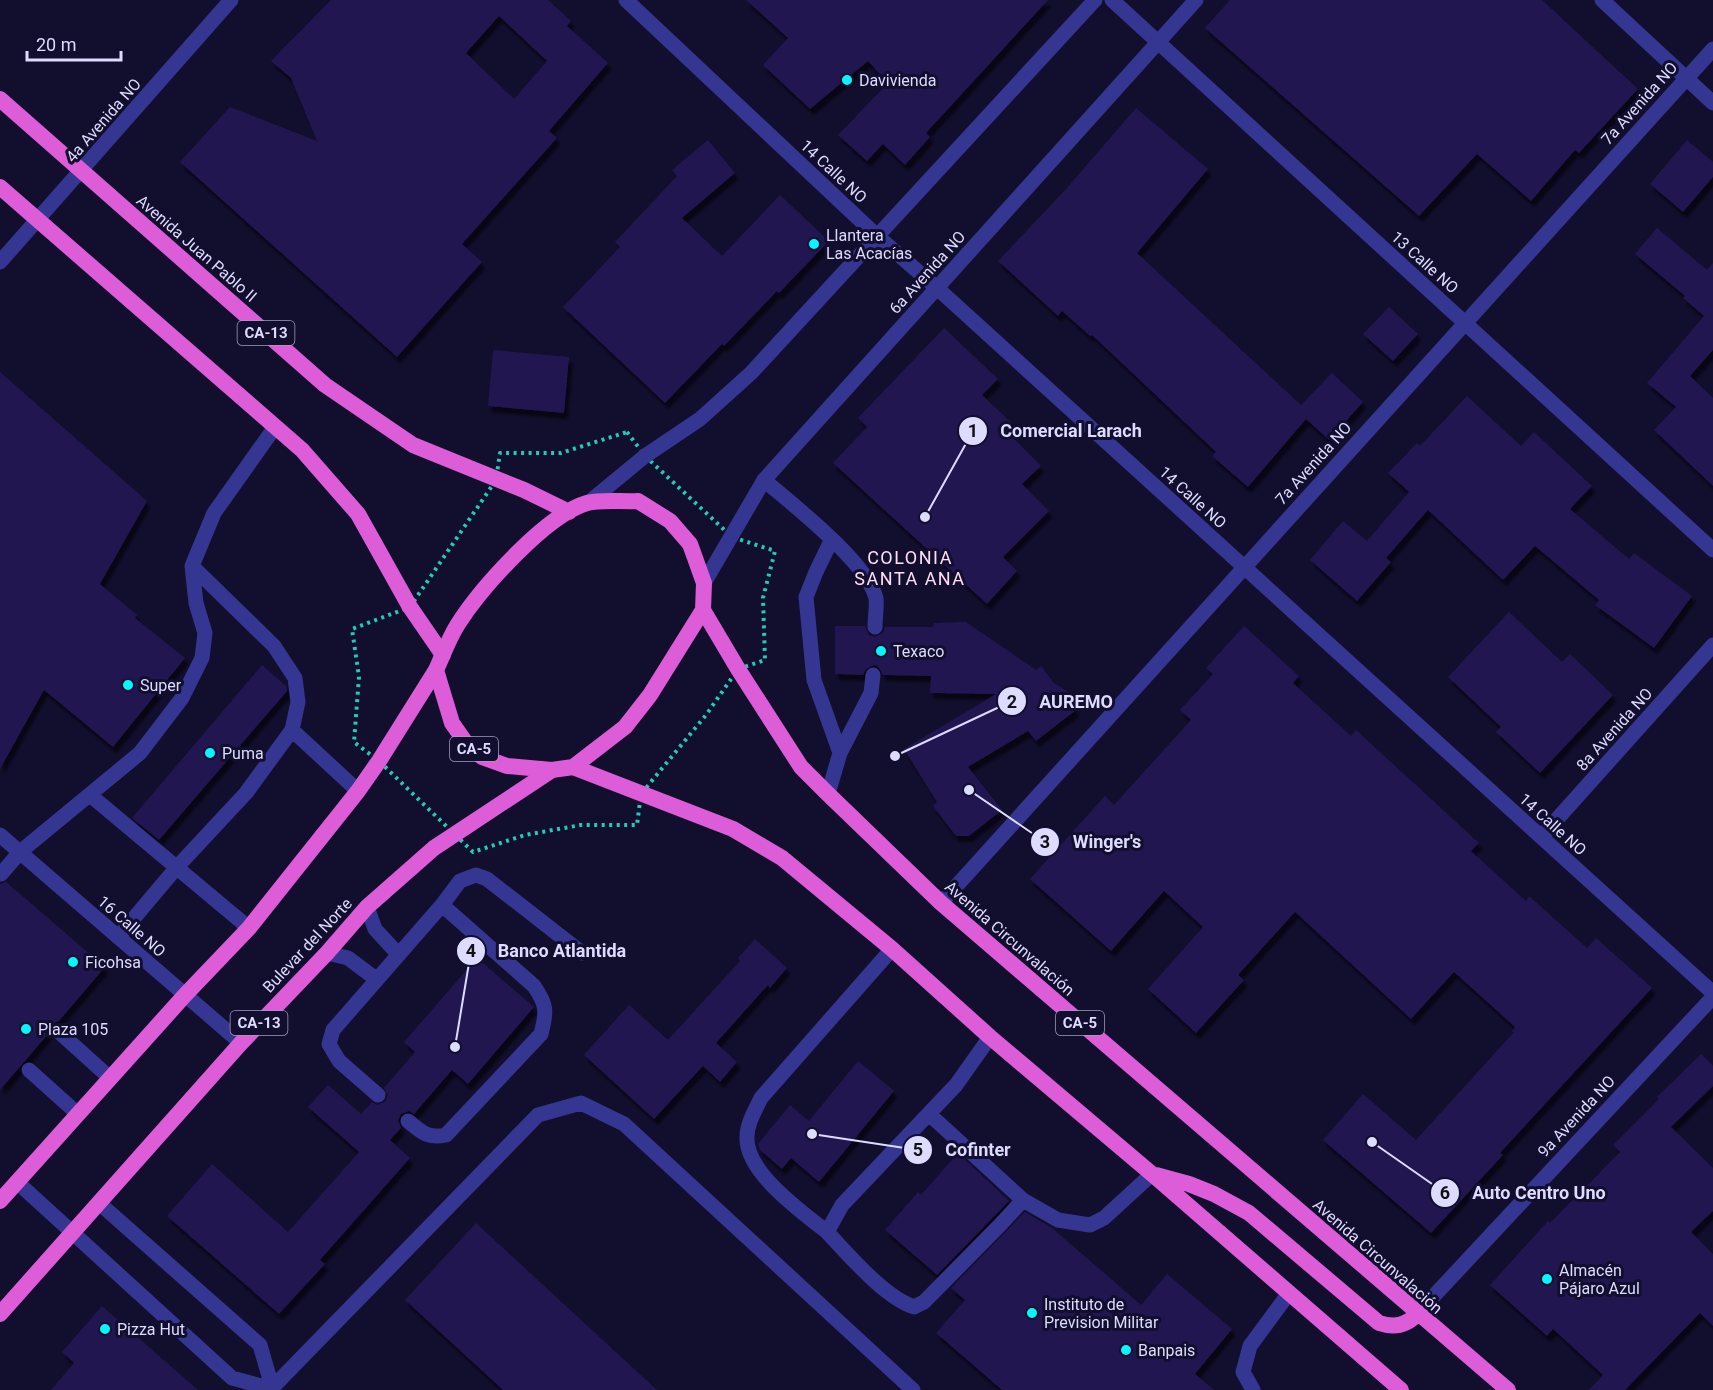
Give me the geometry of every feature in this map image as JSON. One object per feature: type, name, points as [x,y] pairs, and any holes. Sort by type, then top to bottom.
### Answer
[{"type":"highway","name":"Avenida Juan Pablo II","points":[[0,99],[325,385],[414,445],[524,490],[569,512]]},
{"type":"highway","points":[[0,187],[302,450],[358,514],[439,663],[358,791],[249,928],[185,995],[0,1201]]},
{"type":"highway","name":"CA-5","points":[[638,501],[670,521],[690,544],[704,583],[703,610],[650,695],[625,727],[573,767],[552,770],[507,766],[482,757],[466,743],[452,723],[439,663],[456,626],[504,566],[532,538],[569,512],[588,503],[638,501]]},
{"type":"highway","name":"Avenida Circunvalación","points":[[703,610],[801,767],[828,794],[941,903],[1508,1390]]},
{"type":"highway","name":"CA-5","points":[[573,767],[733,829],[782,858],[892,949],[990,1037],[1401,1390]]},
{"type":"highway","name":"Bulevar del Norte","points":[[0,1314],[241,1043],[327,953],[367,907],[434,848],[552,770]]},
{"type":"highway","points":[[1152,1174],[1189,1184],[1214,1194],[1249,1214],[1379,1323],[1390,1327],[1402,1325],[1417,1314]]},
{"type":"street","name":"4a Avenida NO","points":[[0,262],[231,0]]},
{"type":"street","name":"14 Calle NO","points":[[626,0],[876,235],[1713,995]]},
{"type":"street","points":[[588,503],[645,456],[700,419],[751,373],[1095,0]]},
{"type":"street","name":"13 Calle NO","points":[[1112,0],[1713,550]]},
{"type":"street","name":"6a Avenida NO","points":[[704,583],[764,480],[1196,0]]},
{"type":"street","points":[[1602,0],[1713,103]]},
{"type":"street","name":"7a Avenida NO","points":[[941,903],[1713,49]]},
{"type":"street","points":[[1,874],[20,852],[140,753],[182,698],[202,658],[205,633],[196,603],[192,566],[214,513],[274,427]]},
{"type":"street","points":[[764,480],[832,539],[864,577],[876,598],[875,627]]},
{"type":"street","points":[[832,539],[806,597],[814,680],[840,753]]},
{"type":"street","points":[[118,937],[177,867],[246,793],[292,730],[298,702],[295,678],[274,645],[192,566]]},
{"type":"street","name":"8a Avenida NO","points":[[1541,837],[1713,645]]},
{"type":"street","points":[[828,794],[840,753],[871,693],[873,675]]},
{"type":"street","points":[[292,730],[358,791]]},
{"type":"street","points":[[90,795],[249,928]]},
{"type":"street","name":"16 Calle NO","points":[[0,835],[241,1043]]},
{"type":"street","points":[[378,1095],[339,1061],[329,1044],[333,1030],[442,905],[460,881],[476,875],[487,879],[582,953]]},
{"type":"street","points":[[408,1121],[425,1135],[436,1137],[446,1135],[541,1034],[545,1018],[545,1002],[534,986],[442,905]]},
{"type":"street","points":[[367,907],[375,929],[398,954]]},
{"type":"street","points":[[892,949],[761,1098],[749,1122],[746,1140],[752,1160],[775,1187],[826,1232],[863,1270],[904,1303],[914,1306],[924,1302],[1023,1200]]},
{"type":"street","points":[[327,953],[348,958],[376,979]]},
{"type":"street","name":"9a Avenida NO","points":[[1417,1314],[1713,995]]},
{"type":"street","points":[[58,1031],[110,1078]]},
{"type":"street","points":[[826,1232],[842,1205],[956,1085],[990,1037]]},
{"type":"street","points":[[29,1070],[78,1114]]},
{"type":"street","points":[[272,1390],[538,1115],[581,1102],[624,1124],[913,1390]]},
{"type":"street","points":[[929,1114],[1023,1200],[1058,1220],[1090,1224],[1104,1218],[1152,1174]]},
{"type":"street","points":[[17,1182],[232,1378],[272,1390]]},
{"type":"street","points":[[99,1203],[260,1345],[272,1390]]},
{"type":"street","points":[[1253,1390],[1243,1372],[1250,1346],[1289,1293]]},
{"type":"path","points":[[627,432],[645,456],[732,537],[774,551],[763,598],[765,660],[738,669],[706,715],[641,794],[637,825],[581,825],[525,835],[473,852],[379,761],[354,742],[358,677],[352,629],[410,608],[496,480],[500,453],[561,453],[627,432]]},
{"type":"building","points":[[331,0],[548,0],[571,21],[567,26],[608,63],[549,131],[557,138],[462,244],[482,262],[397,357],[180,162],[230,107],[317,141],[291,78],[271,61]],"holes":[[[499,16],[547,61],[514,99],[466,53]]]},
{"type":"building","points":[[746,0],[1048,0],[926,133],[930,137],[905,165],[883,144],[867,161],[838,135],[888,83],[868,61],[810,109],[763,65],[788,38]]},
{"type":"building","points":[[1230,0],[1542,0],[1638,89],[1579,153],[1575,150],[1531,201],[1477,154],[1419,216],[1205,28]]},
{"type":"building","points":[[1136,108],[1208,169],[1137,253],[1301,405],[1332,373],[1363,402],[1329,440],[1306,419],[1248,487],[1212,456],[1216,452],[1092,335],[1090,336],[1062,311],[1058,316],[998,261],[1067,188]]},
{"type":"building","points":[[708,140],[735,173],[682,218],[722,256],[780,195],[829,241],[724,346],[722,344],[665,403],[563,307],[620,247],[615,242],[677,176],[672,170]]},
{"type":"building","points":[[1687,140],[1713,162],[1713,177],[1683,212],[1650,184]]},
{"type":"building","points":[[1657,228],[1707,270],[1713,263],[1713,350],[1690,376],[1713,398],[1713,486],[1654,430],[1676,407],[1647,383],[1704,316],[1683,298],[1685,296],[1635,254]]},
{"type":"building","points":[[1389,307],[1418,334],[1393,361],[1363,334]]},
{"type":"building","points":[[944,328],[998,379],[982,395],[1013,424],[1006,431],[1041,466],[1022,484],[1049,511],[1003,557],[1017,571],[987,604],[833,463],[867,427],[858,418]]},
{"type":"building","points":[[493,350],[569,357],[564,413],[488,406]]},
{"type":"building","points":[[0,372],[147,501],[100,584],[137,615],[135,618],[185,658],[113,747],[44,690],[0,769]]},
{"type":"building","points":[[1467,396],[1521,446],[1534,432],[1592,486],[1570,509],[1629,559],[1634,553],[1692,596],[1654,648],[1595,605],[1599,600],[1535,546],[1503,580],[1428,510],[1386,558],[1391,562],[1357,601],[1310,560],[1343,521],[1367,541],[1409,492],[1388,473],[1417,443],[1420,446]]},
{"type":"building","points":[[1509,612],[1562,662],[1570,654],[1613,695],[1540,773],[1496,732],[1501,727],[1448,677]]},
{"type":"building","points":[[966,622],[1036,670],[1041,666],[1054,683],[1073,695],[1064,695],[1076,710],[1036,741],[1028,731],[968,767],[1002,810],[969,836],[956,836],[933,806],[937,802],[904,749],[996,694],[930,693],[931,676],[883,675],[875,665],[866,669],[863,675],[835,674],[835,626],[865,626],[869,635],[875,637],[883,633],[885,627],[933,627],[934,623]]},
{"type":"building","points":[[1244,626],[1299,676],[1293,683],[1351,736],[1356,730],[1479,843],[1471,851],[1526,901],[1529,896],[1587,948],[1596,938],[1652,988],[1500,1153],[1503,1155],[1431,1233],[1323,1140],[1363,1094],[1416,1140],[1514,1032],[1512,1031],[1515,1027],[1454,972],[1411,1019],[1295,912],[1238,975],[1244,980],[1196,1033],[1148,989],[1203,927],[1164,891],[1111,951],[1030,879],[1105,796],[1114,805],[1191,720],[1180,710],[1213,674],[1206,668]]},
{"type":"building","name":"Puma","points":[[262,665],[286,686],[287,691],[159,840],[132,818]]},
{"type":"building","name":"Plaza 105","points":[[6,882],[105,967],[59,1021],[50,1025],[49,1033],[0,1090],[0,884]]},
{"type":"building","points":[[755,939],[787,968],[770,988],[768,985],[716,1043],[737,1062],[720,1082],[703,1066],[654,1119],[584,1055],[629,1005],[668,1040],[740,961],[738,958]]},
{"type":"building","points":[[477,958],[534,1007],[468,1084],[452,1070],[414,1114],[409,1111],[401,1114],[398,1120],[401,1128],[390,1140],[410,1158],[320,1260],[325,1264],[279,1314],[167,1216],[212,1164],[288,1232],[359,1152],[308,1107],[328,1085],[361,1114],[372,1102],[377,1105],[385,1102],[388,1096],[384,1088],[415,1052],[404,1042]]},
{"type":"building","points":[[1701,1054],[1713,1066],[1713,1086],[1671,1127],[1713,1168],[1713,1211],[1691,1232],[1713,1254],[1713,1326],[1700,1313],[1625,1390],[1589,1390],[1603,1375],[1553,1329],[1547,1336],[1490,1285],[1548,1221],[1550,1223],[1620,1152],[1613,1145]]},
{"type":"building","points":[[858,1061],[894,1091],[819,1182],[791,1158],[782,1169],[760,1150],[758,1144],[790,1105],[809,1121]]},
{"type":"building","points":[[958,1153],[1009,1201],[937,1275],[885,1230],[918,1192],[921,1195]]},
{"type":"building","points":[[1025,1212],[1052,1228],[1141,1305],[1167,1274],[1232,1329],[1195,1374],[1214,1390],[1002,1390],[936,1333],[965,1300],[951,1288]]},
{"type":"building","points":[[476,1223],[657,1390],[503,1390],[405,1300]]},
{"type":"building","name":"Pizza Hut","points":[[102,1306],[198,1390],[51,1390],[74,1363],[62,1352]]},
{"type":"place","name":"Davivienda","points":[[847,80]]},
{"type":"place","name":"Llantera Las Acacías","points":[[814,244]]},
{"type":"place","name":"Comercial Larach","points":[[925,517]]},
{"type":"place","name":"Texaco","points":[[881,651]]},
{"type":"place","name":"Super","points":[[128,685]]},
{"type":"place","name":"Puma","points":[[210,753]]},
{"type":"place","name":"AUREMO","points":[[895,756]]},
{"type":"place","name":"Winger's","points":[[969,790]]},
{"type":"place","name":"Ficohsa","points":[[73,962]]},
{"type":"place","name":"Plaza 105","points":[[26,1029]]},
{"type":"place","name":"Banco Atlantida","points":[[455,1047]]},
{"type":"place","name":"Cofinter","points":[[812,1134]]},
{"type":"place","name":"Auto Centro Uno","points":[[1372,1142]]},
{"type":"place","name":"Almacén Pájaro Azul","points":[[1547,1279]]},
{"type":"place","name":"Instituto de Prevision Militar","points":[[1032,1313]]},
{"type":"place","name":"Pizza Hut","points":[[105,1329]]},
{"type":"place","name":"Banpais","points":[[1126,1350]]},
{"type":"district","name":"COLONIA SANTA ANA","points":[[910,568]]}]
